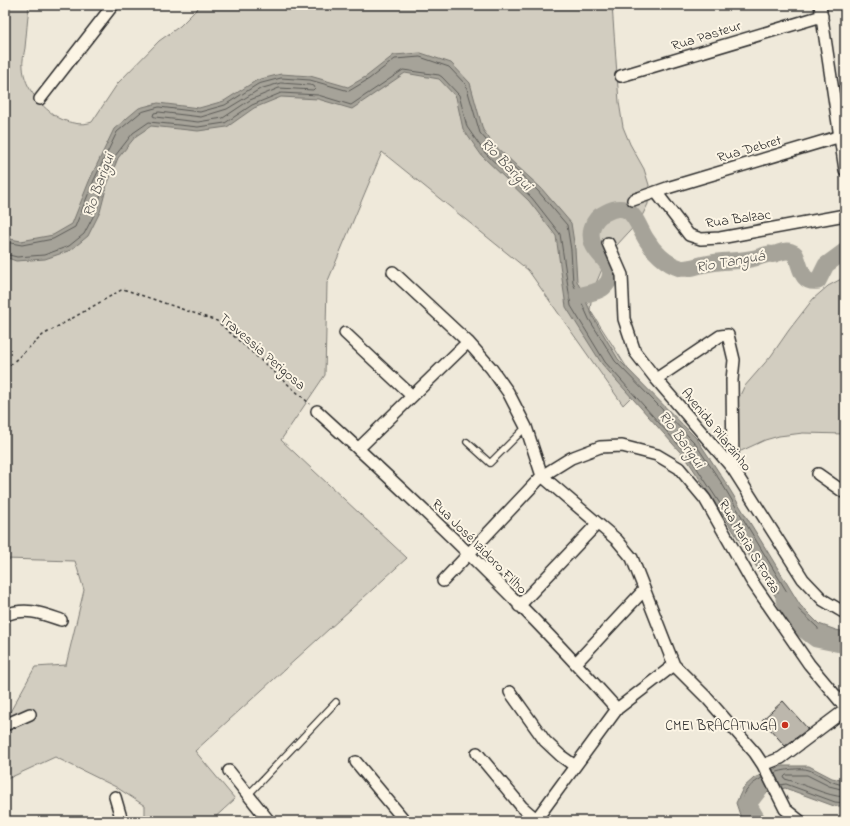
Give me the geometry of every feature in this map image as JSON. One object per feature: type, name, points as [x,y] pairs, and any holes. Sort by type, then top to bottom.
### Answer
[{"type":"street","points":[[40,99],[113,5]]},
{"type":"street","points":[[821,11],[845,170]]},
{"type":"street","name":"Rua Pasteur","points":[[621,76],[821,11]]},
{"type":"street","name":"Rua Debret","points":[[633,200],[841,136]]},
{"type":"street","name":"Rua Balzac","points":[[662,190],[689,235],[701,239],[720,238],[845,215]]},
{"type":"street","name":"Avenida Pilarzinho","points":[[608,243],[622,275],[624,318],[635,352],[656,379],[733,469],[803,579],[823,600],[845,613]]},
{"type":"street","points":[[393,272],[468,342],[495,374],[508,392],[526,427],[542,476],[616,540],[632,558],[674,665],[716,708],[755,753],[764,767],[785,809],[800,821]]},
{"type":"street","points":[[345,333],[412,396]]},
{"type":"street","points":[[656,379],[720,336],[728,335],[734,360],[732,380],[733,469]]},
{"type":"street","points":[[358,448],[468,342]]},
{"type":"street","name":"Rua José Izidoro Filho","points":[[317,411],[358,448],[468,554],[576,663],[617,709]]},
{"type":"street","name":"Rua Maria S Forza","points":[[443,581],[542,476],[571,458],[600,447],[622,446],[657,455],[679,468],[705,499],[751,580],[810,664],[845,708],[781,758],[764,767]]},
{"type":"street","points":[[818,474],[845,493]]},
{"type":"street","points":[[519,606],[596,524]]},
{"type":"street","points":[[576,663],[644,590]]},
{"type":"street","points":[[5,615],[15,611],[24,610],[61,620]]},
{"type":"street","points":[[477,753],[522,807],[536,820],[617,709],[674,665]]},
{"type":"street","points":[[510,692],[546,741],[561,756],[575,766]]},
{"type":"street","points":[[5,725],[30,714]]},
{"type":"street","points":[[356,762],[405,821]]},
{"type":"street","points":[[228,771],[269,821]]},
{"type":"street","points":[[115,797],[122,821]]},
{"type":"lane","points":[[467,442],[490,463],[526,427]]},
{"type":"lane","points":[[248,795],[336,702]]},
{"type":"path","name":"Travessia Perigosa","points":[[5,368],[43,335],[123,289],[217,321],[317,411]]},
{"type":"shaded area","points":[[5,5],[29,5],[23,65],[24,75],[30,90],[40,103],[53,114],[67,121],[80,124],[92,122],[118,83],[159,41],[180,26],[201,5],[612,5],[619,102],[623,127],[630,144],[644,169],[649,185],[648,204],[640,220],[616,246],[605,262],[592,293],[590,310],[640,388],[623,405],[528,270],[382,152],[327,283],[325,375],[281,440],[407,558],[195,751],[235,799],[211,821],[145,821],[145,806],[116,787],[55,757],[5,780],[5,721],[35,667],[66,665],[84,590],[75,561],[5,559]]},
{"type":"shaded area","points":[[845,277],[845,434],[803,433],[779,436],[765,440],[741,451],[728,448],[733,410],[744,387],[771,356],[813,299],[828,286]]},
{"type":"water","points":[[421,53],[451,63],[470,83],[483,130],[494,145],[541,188],[571,223],[575,249],[577,281],[593,317],[618,359],[697,439],[724,480],[800,605],[819,624],[845,632],[845,642],[810,634],[787,614],[688,461],[602,364],[566,307],[556,236],[529,201],[482,156],[463,129],[456,97],[439,79],[405,73],[352,109],[318,99],[281,97],[254,108],[227,127],[198,131],[151,126],[136,136],[118,158],[107,185],[100,212],[88,236],[71,250],[45,259],[16,261],[5,257],[5,238],[21,241],[53,235],[72,224],[90,179],[114,129],[139,108],[158,103],[199,108],[224,101],[257,80],[281,74],[310,76],[348,87],[367,76],[394,55]]},
{"type":"water","points":[[781,766],[809,766],[832,778],[845,781],[845,806],[834,806],[785,788],[758,795],[750,813],[762,821],[742,821],[736,803],[743,788],[754,778]]},
{"type":"building","name":"CMEI BRACATINGA","points":[[783,701],[808,729],[785,746],[762,720]]},
{"type":"waterway","name":"Rio Tanguá","points":[[578,296],[592,293],[604,287],[608,282],[610,268],[593,245],[591,237],[592,228],[597,219],[603,214],[614,209],[627,210],[632,214],[649,244],[656,252],[665,260],[680,268],[690,268],[718,262],[757,258],[769,254],[788,251],[795,254],[804,277],[808,280],[818,281],[826,265],[845,251]]},
{"type":"waterway","name":"Rio Barigui","points":[[784,599],[796,624],[816,639],[845,645]]},
{"type":"waterway","name":"Rio Barigui","points":[[758,791],[748,804],[758,821]]},
{"type":"place","name":"CMEI BRACATINGA","points":[[785,725]]}]
